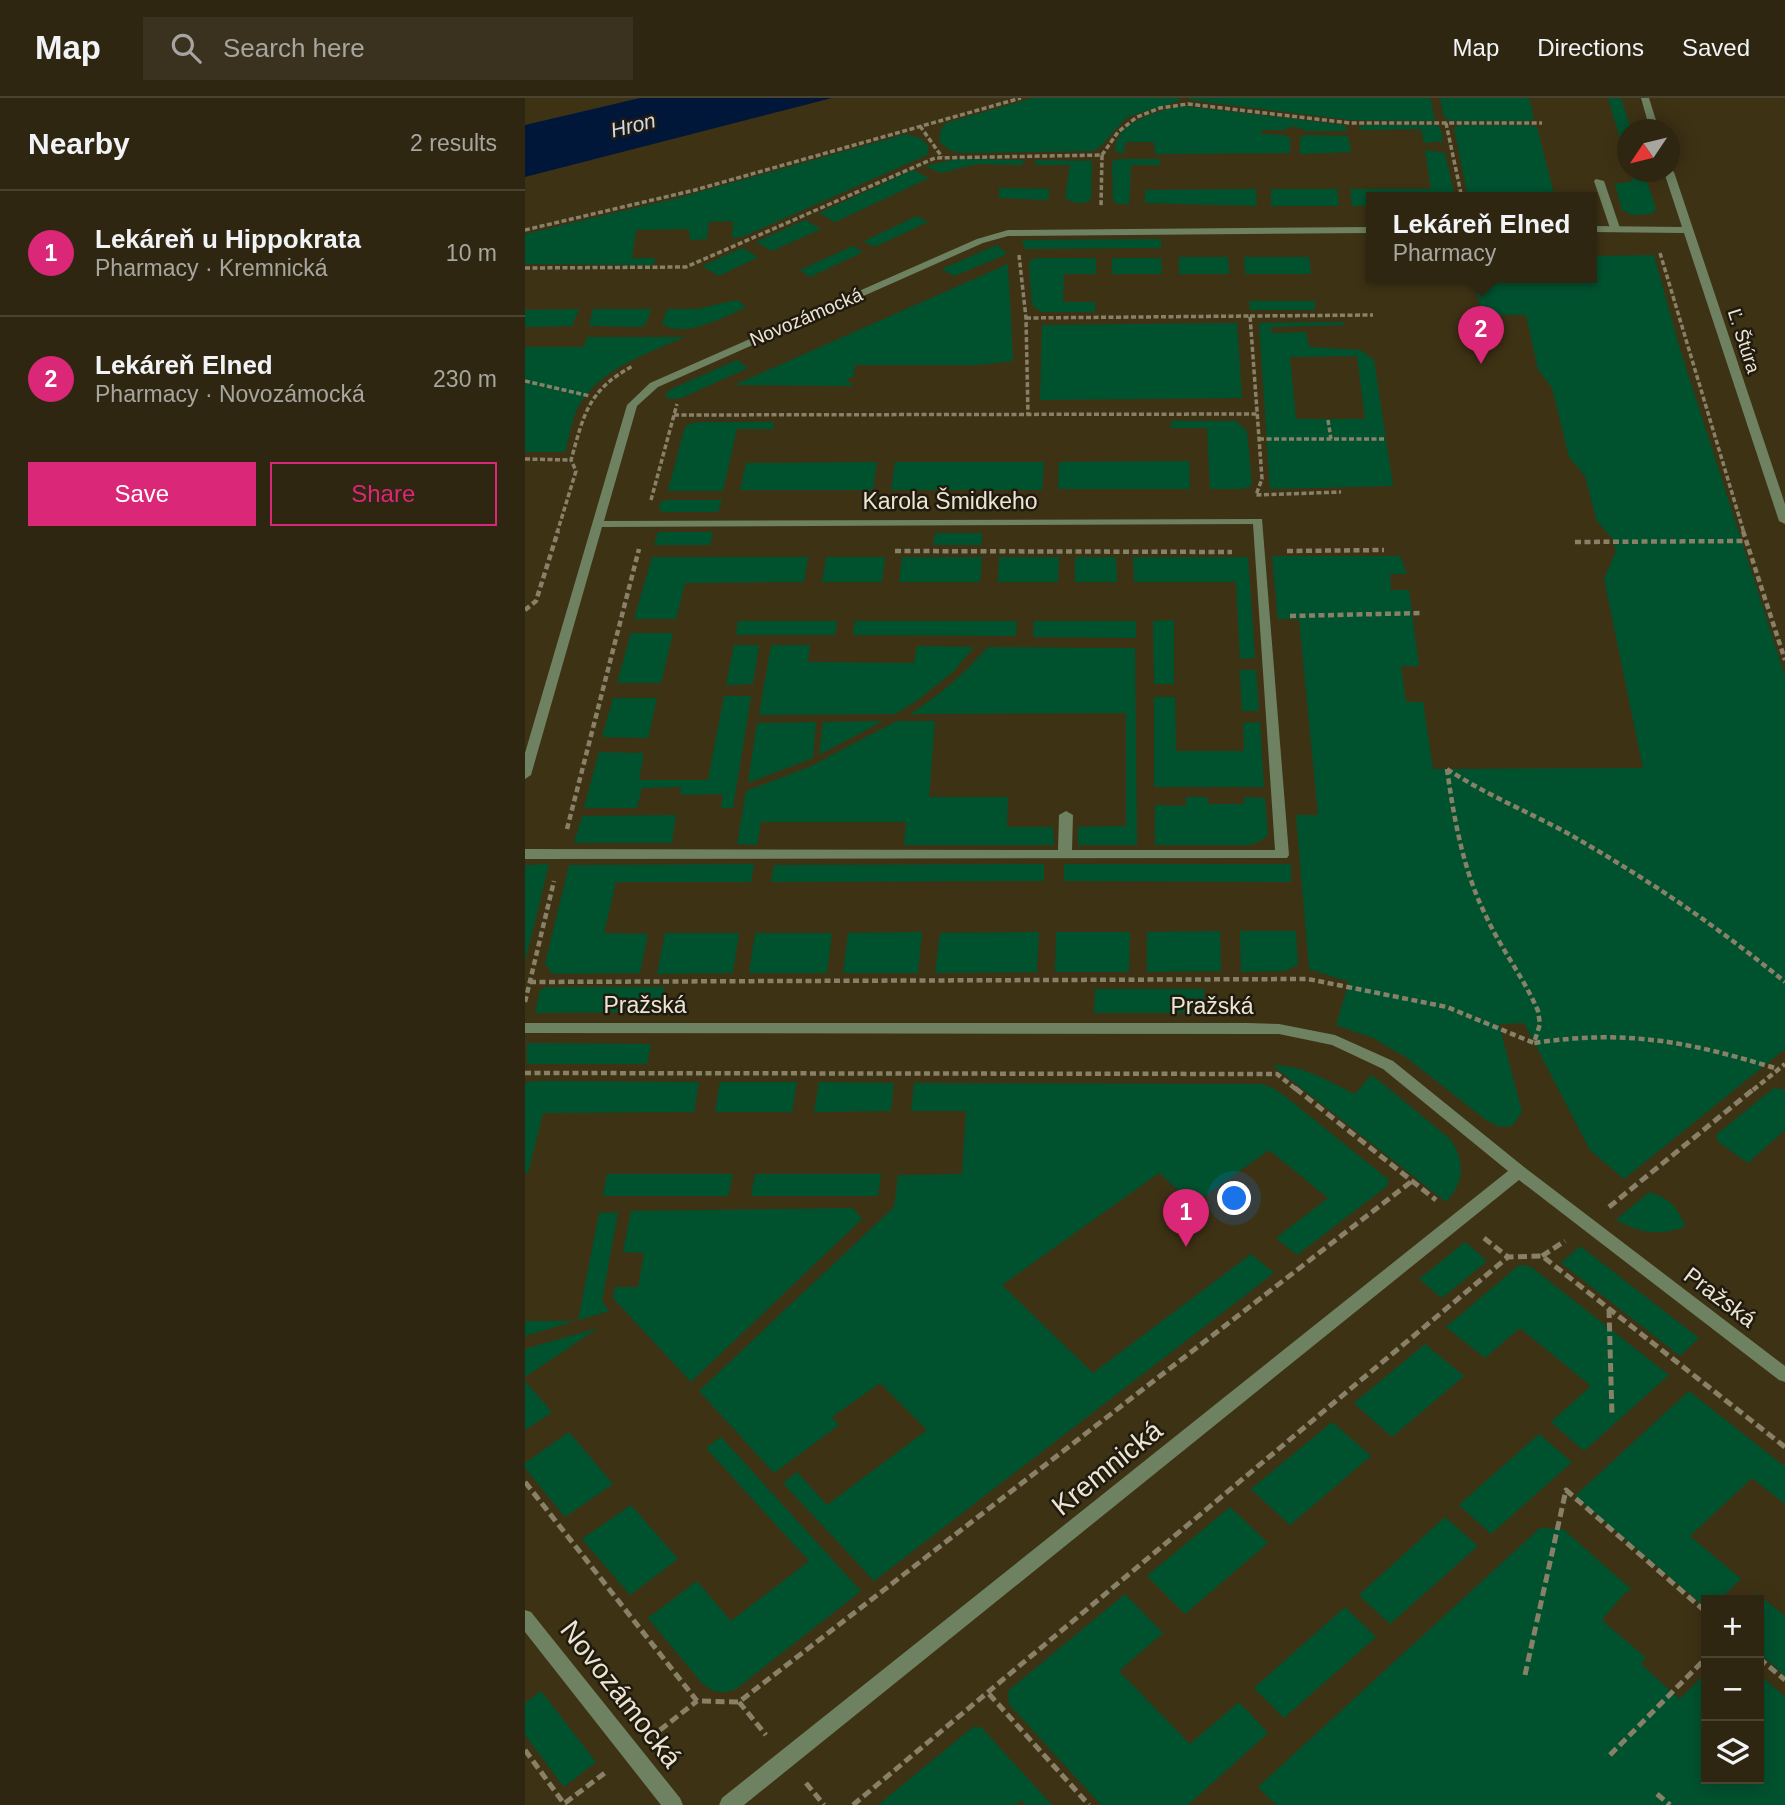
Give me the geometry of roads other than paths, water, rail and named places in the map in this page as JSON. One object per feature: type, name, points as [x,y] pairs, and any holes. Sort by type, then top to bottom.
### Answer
[{"type":"street","points":[[1645,98],[1652,119]]},
{"type":"street","points":[[1599,181],[1615,228]]},
{"type":"street","name":"Ľ. Štúra","points":[[1672,182],[1785,521]]},
{"type":"street","points":[[1597,229],[1689,230]]},
{"type":"street","name":"Novozámocká","points":[[525,775],[600,524],[632,405],[639,396],[686,369],[980,241],[1008,233],[1366,230]]},
{"type":"street","name":"Karola Šmidkeho","points":[[600,524],[1258,521],[1282,855],[1065,855]]},
{"type":"street","points":[[525,854],[1065,855],[1066,815]]},
{"type":"street","name":"Pražská","points":[[525,1028],[1279,1029],[1335,1040],[1388,1065],[1519,1171],[1785,1375]]},
{"type":"street","name":"Kremnická","points":[[729,1805],[1519,1171]]},
{"type":"street","name":"Novozámocká","points":[[525,1618],[673,1805]]},
{"type":"water","name":"Hron","points":[[640,98],[832,98],[525,177],[525,125]]},
{"type":"place","name":"Lekáreň Elned","points":[[1481,364]]},
{"type":"place","name":"Lekáreň u Hippokrata","points":[[1186,1247]]}]
